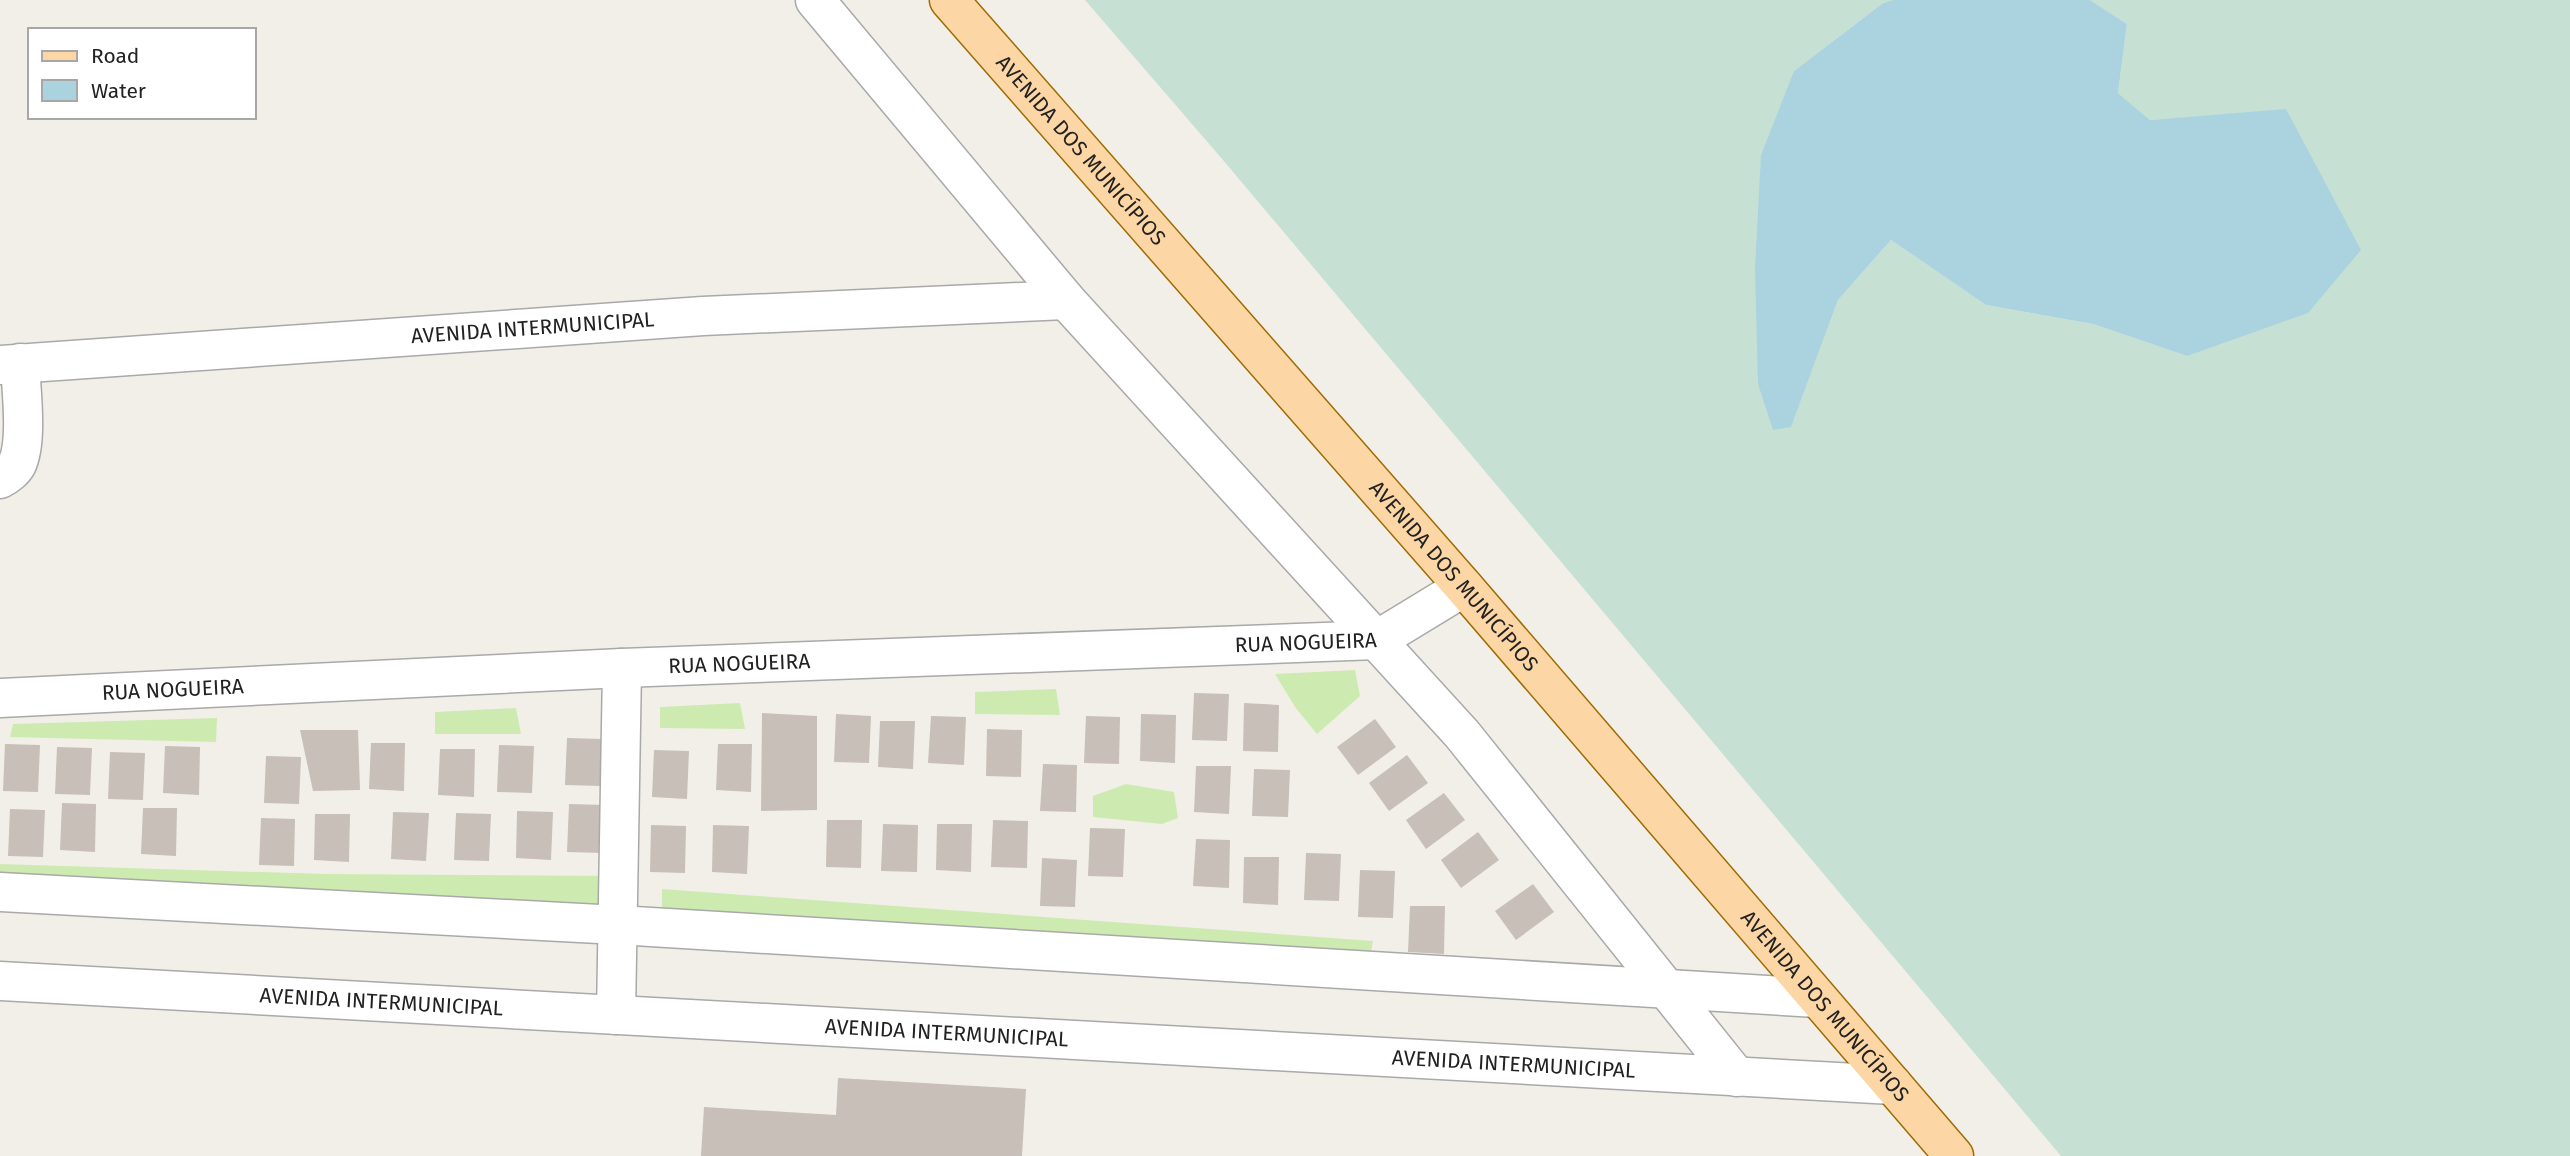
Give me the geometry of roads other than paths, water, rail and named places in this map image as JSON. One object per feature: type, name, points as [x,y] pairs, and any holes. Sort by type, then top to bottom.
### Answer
[{"type":"main road","name":"AVENIDA DOS MUNICÍPIOS","points":[[949,0],[1464,587],[1954,1156]]},
{"type":"street","points":[[815,0],[1066,300],[1462,734],[1737,1076]]},
{"type":"street","name":"AVENIDA INTERMUNICIPAL","points":[[10,364],[703,316],[1066,300]]},
{"type":"street","points":[[0,479],[16,466],[21,447],[23,415],[10,364]]},
{"type":"street","name":"RUA NOGUEIRA","points":[[0,698],[622,668],[1377,640],[1464,587]]},
{"type":"street","points":[[615,1015],[622,668]]},
{"type":"street","points":[[0,892],[618,925],[1817,998]]},
{"type":"street","name":"AVENIDA INTERMUNICIPAL","points":[[0,981],[1893,1085]]},
{"type":"water","points":[[1893,0],[2090,0],[2127,24],[2118,93],[2150,120],[2286,109],[2361,250],[2308,313],[2187,356],[2093,324],[1986,305],[1891,240],[1838,300],[1791,427],[1773,430],[1758,384],[1755,269],[1761,155],[1794,71],[1883,3]]}]
